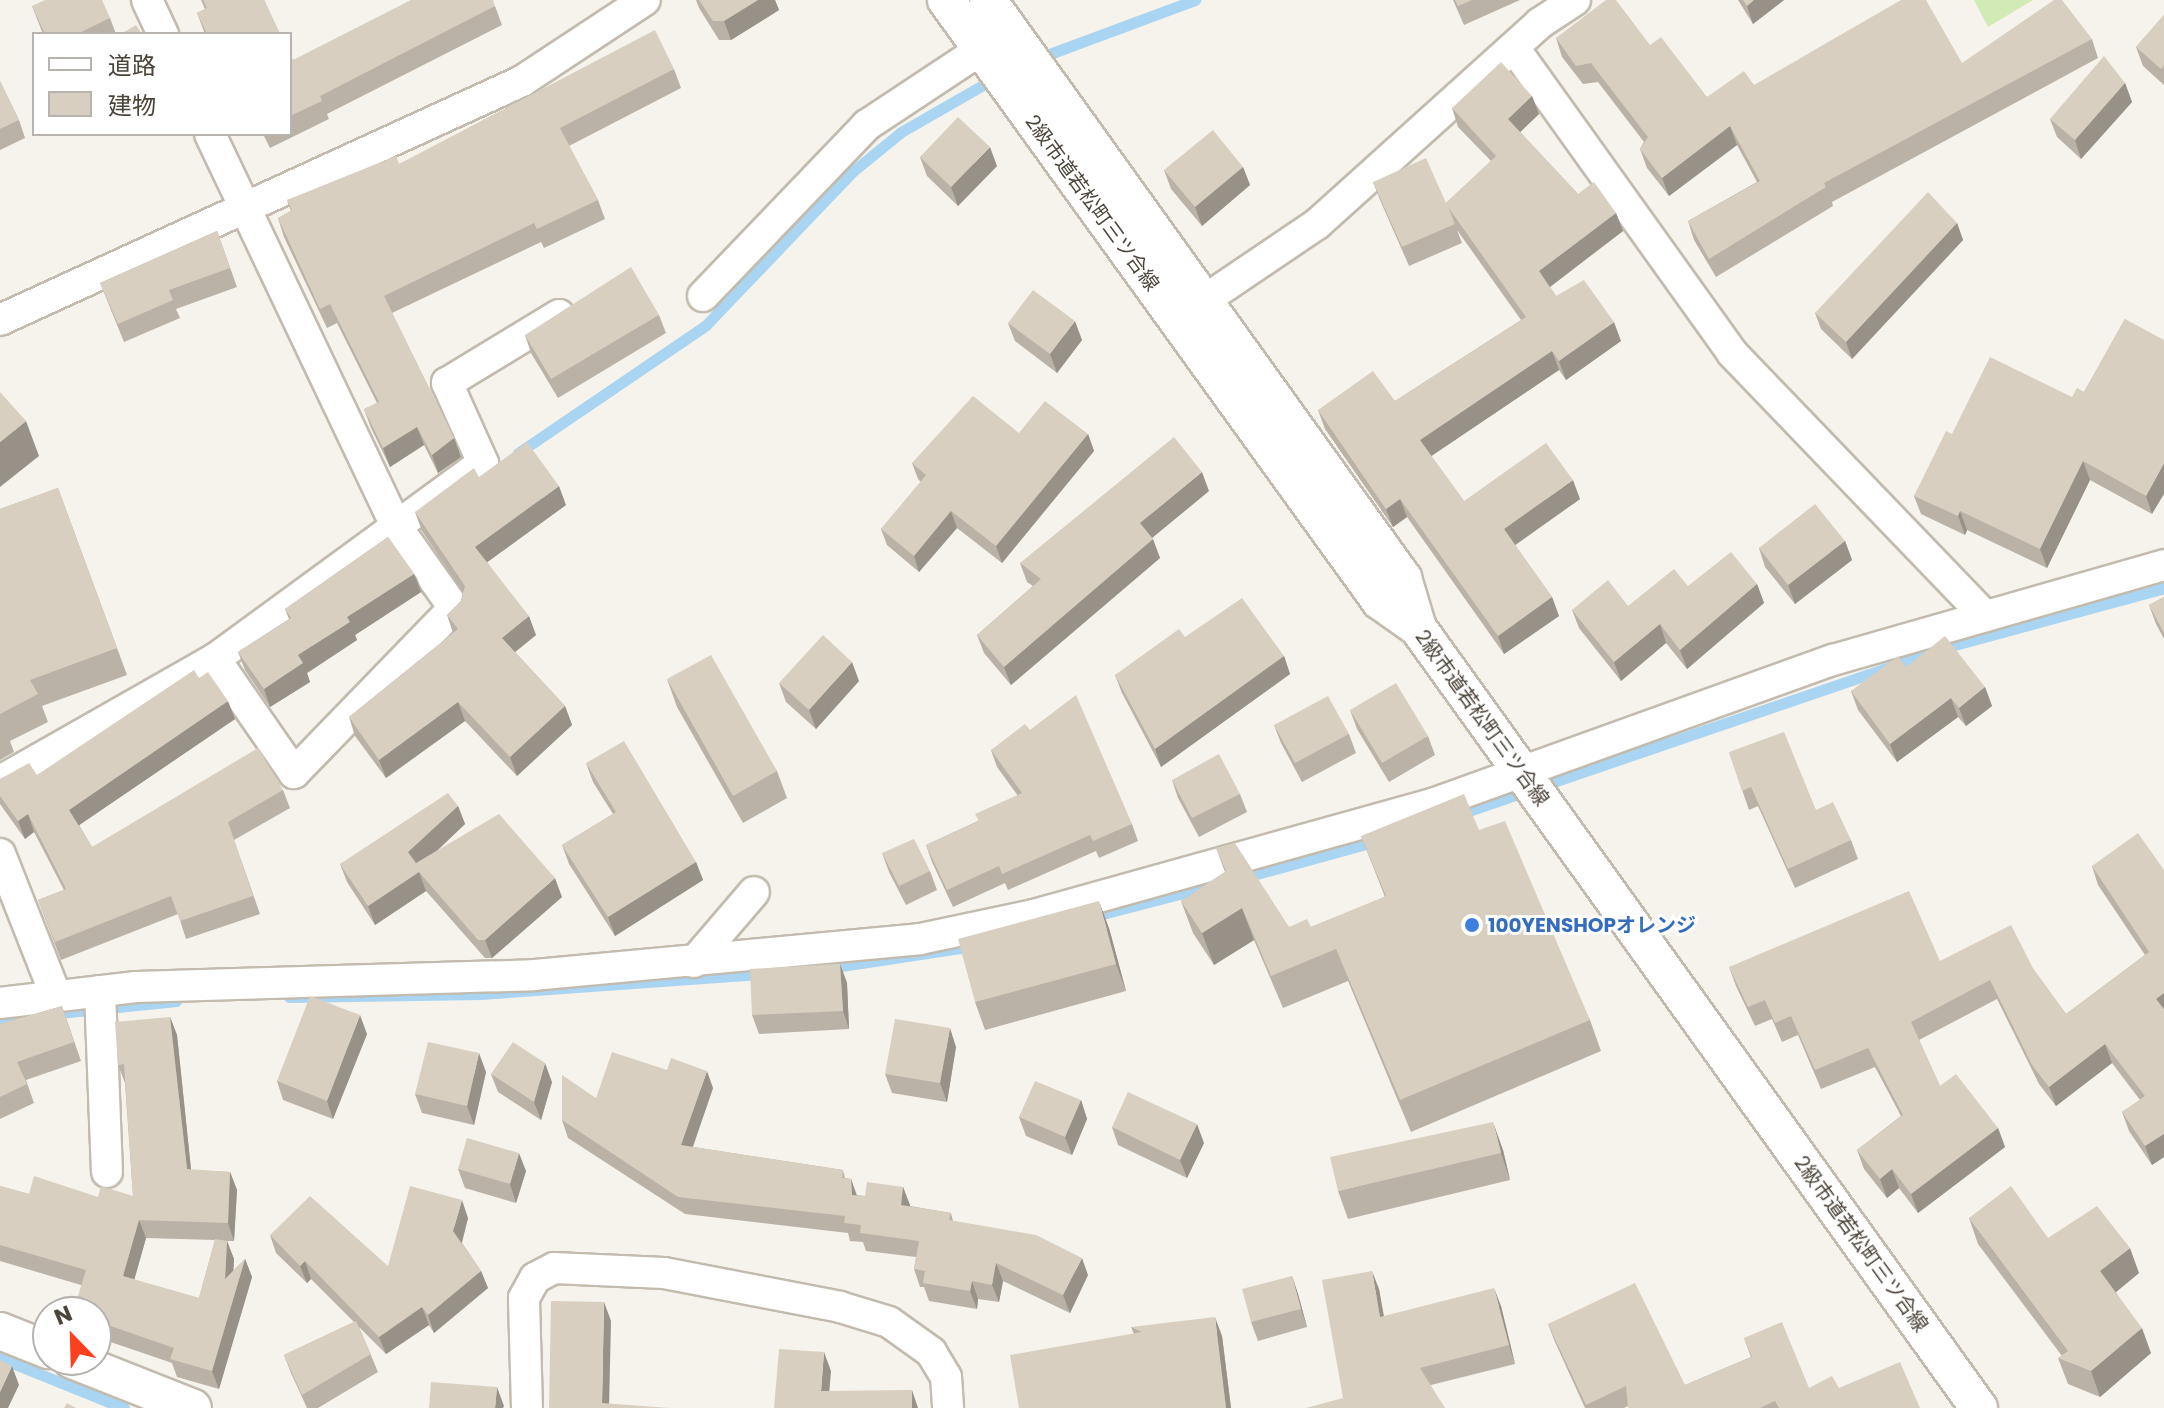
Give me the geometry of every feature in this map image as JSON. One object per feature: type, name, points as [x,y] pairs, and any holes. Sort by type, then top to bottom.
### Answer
[{"type":"street","points":[[147,0],[162,32]]},
{"type":"street","points":[[0,320],[522,81],[645,0]]},
{"type":"street","name":"2級市道若松町三ツ合線","points":[[946,0],[1190,310],[1380,601],[1418,628],[1979,1408]]},
{"type":"street","points":[[988,0],[1190,310],[1317,224],[1514,48],[1575,0]]},
{"type":"street","points":[[1514,48],[1732,353],[1985,616]]},
{"type":"street","points":[[703,296],[867,125],[982,49]]},
{"type":"street","points":[[211,136],[396,526],[454,608],[294,773],[215,659]]},
{"type":"street","points":[[0,781],[215,659],[483,463],[447,383],[582,302]]},
{"type":"street","points":[[0,1003],[100,991],[534,975],[920,939],[1034,915],[1435,803],[1722,697],[2164,565]]},
{"type":"street","points":[[0,854],[56,996]]},
{"type":"street","points":[[694,962],[754,892]]},
{"type":"street","points":[[100,991],[107,1172]]},
{"type":"street","points":[[527,1408],[524,1298],[535,1278],[554,1268],[664,1273],[840,1307],[889,1322],[931,1352],[946,1377],[948,1408]]},
{"type":"street","points":[[0,1331],[32,1344]]},
{"type":"street","points":[[112,1376],[193,1408]]},
{"type":"green space","points":[[1974,0],[2033,0],[1988,27]]},
{"type":"building","points":[[45,0],[102,0],[110,18],[81,32],[44,32],[32,6]]},
{"type":"building","points":[[203,0],[264,0],[279,32],[206,32],[197,13],[207,8]]},
{"type":"building","points":[[411,0],[493,0],[495,6],[320,96],[322,101],[292,115],[293,60]]},
{"type":"building","points":[[699,0],[758,0],[724,21],[713,21]]},
{"type":"building","points":[[1455,0],[1472,0],[1458,6]]},
{"type":"building","points":[[1606,0],[1616,0],[1650,45],[1661,37],[1707,97],[1744,71],[1754,85],[1901,0],[1926,0],[1962,63],[2054,0],[2062,0],[2092,39],[1824,183],[1826,187],[1709,259],[1688,221],[1760,181],[1730,126],[1662,178],[1640,149],[1648,137],[1591,63],[1576,66],[1556,38]]},
{"type":"building","points":[[2164,15],[2164,65],[2161,69],[2136,47]]},
{"type":"building","points":[[136,25],[141,32],[124,32]]},
{"type":"building","points":[[655,30],[674,69],[560,128],[598,200],[537,229],[534,223],[384,296],[454,438],[432,455],[417,427],[383,448],[364,409],[379,402],[330,304],[320,309],[278,218],[292,210],[287,200],[396,156],[399,164]]},
{"type":"building","points":[[2104,56],[2125,83],[2075,140],[2050,119]]},
{"type":"building","points":[[1501,62],[1532,96],[1508,119],[1578,194],[1594,182],[1616,213],[1539,271],[1556,296],[1584,280],[1614,322],[1559,361],[1552,351],[1420,440],[1464,501],[1546,443],[1573,480],[1504,529],[1552,597],[1498,636],[1400,499],[1386,509],[1318,410],[1373,371],[1395,401],[1526,317],[1448,207],[1455,224],[1402,247],[1373,182],[1426,158],[1446,203],[1496,156],[1452,108]]},
{"type":"building","points":[[0,81],[19,120],[0,129]]},
{"type":"building","points":[[958,117],[990,147],[951,187],[920,157]]},
{"type":"building","points":[[1213,130],[1243,167],[1195,207],[1164,170]]},
{"type":"building","points":[[1928,192],[1957,223],[1846,342],[1815,313]]},
{"type":"building","points":[[217,231],[230,268],[169,290],[173,300],[118,324],[100,283]]},
{"type":"building","points":[[631,267],[659,315],[551,379],[525,335]]},
{"type":"building","points":[[1033,290],[1075,321],[1050,354],[1008,323]]},
{"type":"building","points":[[2125,319],[2164,340],[2164,463],[2146,496],[2083,461],[2040,549],[1960,511],[1958,516],[1914,496],[1946,431],[1952,434],[1990,357],[2072,397],[2077,388],[2084,392]]},
{"type":"building","points":[[0,392],[26,421],[0,442]]},
{"type":"building","points":[[973,396],[1019,433],[1045,401],[1088,434],[996,546],[951,511],[914,556],[881,529],[926,475],[912,463]]},
{"type":"building","points":[[1174,437],[1202,472],[1140,523],[1153,539],[1004,667],[977,635],[1041,579],[1020,563]]},
{"type":"building","points":[[527,442],[559,486],[475,547],[529,616],[502,638],[565,706],[510,757],[458,702],[379,760],[349,717],[458,629],[447,615],[461,601],[465,586],[415,512],[474,468],[479,477]]},
{"type":"building","points":[[58,488],[117,648],[30,680],[38,694],[0,714],[0,509]]},
{"type":"building","points":[[1815,504],[1845,541],[1788,585],[1759,548]]},
{"type":"building","points":[[388,537],[417,578],[414,574],[347,617],[350,622],[298,655],[303,663],[264,689],[238,652],[291,618],[285,609]]},
{"type":"building","points":[[1731,552],[1757,584],[1680,650],[1660,624],[1614,662],[1572,610],[1608,580],[1628,606],[1674,569],[1688,586]]},
{"type":"building","points":[[2164,597],[2164,633],[2149,605]]},
{"type":"building","points":[[1242,598],[1284,656],[1155,749],[1115,675],[1179,629],[1185,637]]},
{"type":"building","points":[[823,635],[852,662],[809,710],[779,683]]},
{"type":"building","points":[[1945,636],[1985,687],[1959,708],[1951,698],[1890,744],[1851,691],[1898,656],[1906,667]]},
{"type":"building","points":[[711,655],[777,771],[733,796],[667,679]]},
{"type":"building","points":[[194,670],[199,678],[208,672],[228,701],[69,810],[92,847],[258,748],[283,790],[228,822],[253,896],[180,921],[171,896],[55,942],[38,900],[66,889],[28,814],[18,821],[0,796],[0,779],[29,763],[37,775]]},
{"type":"building","points":[[1396,683],[1428,736],[1382,763],[1350,710]]},
{"type":"building","points":[[1076,695],[1132,824],[1093,841],[1090,835],[1002,874],[999,866],[947,890],[926,845],[979,821],[975,814],[1022,793],[991,750],[1025,724],[1030,730]]},
{"type":"building","points":[[1328,696],[1349,734],[1295,763],[1274,725]]},
{"type":"building","points":[[1784,732],[1816,810],[1833,802],[1851,840],[1788,869],[1751,787],[1742,791],[1729,752]]},
{"type":"building","points":[[624,741],[696,862],[608,917],[562,845],[616,812],[586,763]]},
{"type":"building","points":[[1219,754],[1240,794],[1192,818],[1172,780]]},
{"type":"building","points":[[448,793],[458,806],[408,852],[416,863],[499,814],[555,878],[485,940],[478,940],[419,872],[368,906],[340,864]]},
{"type":"building","points":[[1464,794],[1479,830],[1505,821],[1590,1020],[1400,1100],[1336,949],[1271,976],[1242,908],[1202,933],[1181,901],[1226,871],[1216,848],[1235,843],[1289,927],[1307,919],[1311,927],[1386,896],[1361,836]]},
{"type":"building","points":[[2138,833],[2164,870],[2164,993],[2156,999],[2164,1009],[2164,1134],[2145,1146],[2122,1112],[2145,1096],[2105,1044],[2049,1087],[2032,1065],[1990,980],[1911,1022],[1940,1086],[1956,1074],[1998,1128],[1911,1194],[1892,1169],[1880,1179],[1857,1150],[1903,1115],[1868,1048],[1815,1070],[1791,1016],[1775,1023],[1765,1000],[1748,1007],[1729,967],[1909,891],[1940,961],[2011,925],[2034,970],[2066,1014],[2149,952],[2092,866]]},
{"type":"building","points":[[914,839],[930,871],[899,886],[882,853]]},
{"type":"building","points":[[1099,901],[1116,964],[975,1002],[958,939]]},
{"type":"building","points":[[840,964],[843,1011],[752,1015],[750,969]]},
{"type":"building","points":[[310,996],[360,1015],[327,1101],[277,1081]]},
{"type":"building","points":[[62,1006],[74,1042],[17,1062],[27,1084],[0,1097],[0,1024]]},
{"type":"building","points":[[170,1017],[187,1169],[230,1172],[228,1223],[139,1220],[123,1276],[199,1298],[215,1239],[227,1241],[225,1279],[245,1259],[212,1371],[170,1359],[174,1348],[112,1327],[112,1296],[78,1296],[86,1270],[0,1245],[0,1186],[29,1194],[34,1176],[98,1197],[101,1186],[133,1196],[124,1064],[118,1065],[115,1022]]},
{"type":"building","points":[[895,1019],[950,1028],[940,1083],[885,1074]]},
{"type":"building","points":[[428,1042],[479,1053],[467,1106],[415,1094]]},
{"type":"building","points":[[513,1042],[545,1063],[534,1102],[491,1074]]},
{"type":"building","points":[[612,1052],[667,1070],[671,1058],[707,1071],[681,1145],[843,1170],[842,1178],[851,1179],[852,1195],[865,1196],[867,1182],[903,1187],[901,1205],[951,1213],[949,1220],[1036,1235],[1082,1258],[1063,1295],[996,1263],[992,1285],[972,1281],[970,1291],[923,1283],[925,1271],[914,1269],[919,1241],[860,1233],[861,1225],[844,1223],[845,1216],[678,1197],[562,1120],[562,1075],[596,1098]]},
{"type":"building","points":[[1035,1081],[1081,1100],[1065,1137],[1019,1117]]},
{"type":"building","points":[[1128,1092],[1197,1124],[1180,1160],[1112,1127]]},
{"type":"building","points":[[1493,1122],[1501,1153],[1338,1191],[1330,1157]]},
{"type":"building","points":[[467,1138],[519,1153],[510,1184],[458,1169]]},
{"type":"building","points":[[410,1186],[462,1200],[453,1231],[481,1271],[428,1315],[422,1307],[379,1337],[305,1261],[300,1266],[270,1235],[310,1196],[388,1266]]},
{"type":"building","points":[[2011,1186],[2048,1238],[2097,1206],[2130,1248],[2100,1271],[2142,1328],[2091,1371],[2058,1358],[2068,1351],[1969,1218]]},
{"type":"building","points":[[1372,1271],[1380,1317],[1494,1288],[1509,1345],[1420,1368],[1445,1408],[1306,1408],[1343,1398],[1322,1280]]},
{"type":"building","points":[[1292,1276],[1301,1309],[1251,1322],[1242,1289]]},
{"type":"building","points":[[1635,1283],[1685,1385],[1752,1357],[1744,1338],[1782,1322],[1809,1388],[1832,1376],[1839,1388],[1900,1362],[1920,1408],[1779,1408],[1775,1401],[1760,1408],[1628,1408],[1626,1386],[1586,1405],[1548,1324]]},
{"type":"building","points":[[551,1301],[604,1302],[602,1403],[670,1408],[549,1408]]},
{"type":"building","points":[[1215,1317],[1226,1408],[1019,1408],[1010,1355],[1142,1332],[1131,1327]]},
{"type":"building","points":[[356,1321],[371,1354],[302,1395],[284,1355]]},
{"type":"building","points":[[779,1349],[824,1352],[821,1391],[912,1390],[912,1408],[774,1408]]},
{"type":"building","points":[[0,1360],[12,1366],[0,1392]]},
{"type":"building","points":[[431,1382],[497,1387],[495,1408],[429,1408]]},
{"type":"waterway","points":[[1036,59],[1195,0]]},
{"type":"waterway","points":[[518,453],[706,325],[852,172],[901,132],[995,78]]},
{"type":"waterway","points":[[1457,815],[1951,646],[2164,588]]},
{"type":"waterway","points":[[1242,878],[1376,841]]},
{"type":"waterway","points":[[1091,917],[1214,885]]},
{"type":"waterway","points":[[828,968],[973,946]]},
{"type":"waterway","points":[[289,997],[481,994],[763,974]]},
{"type":"waterway","points":[[0,1019],[176,1001]]},
{"type":"waterway","points":[[0,1358],[124,1408]]},
{"type":"place","name":"100YENSHOPオレンジ","points":[[1472,925]]}]
